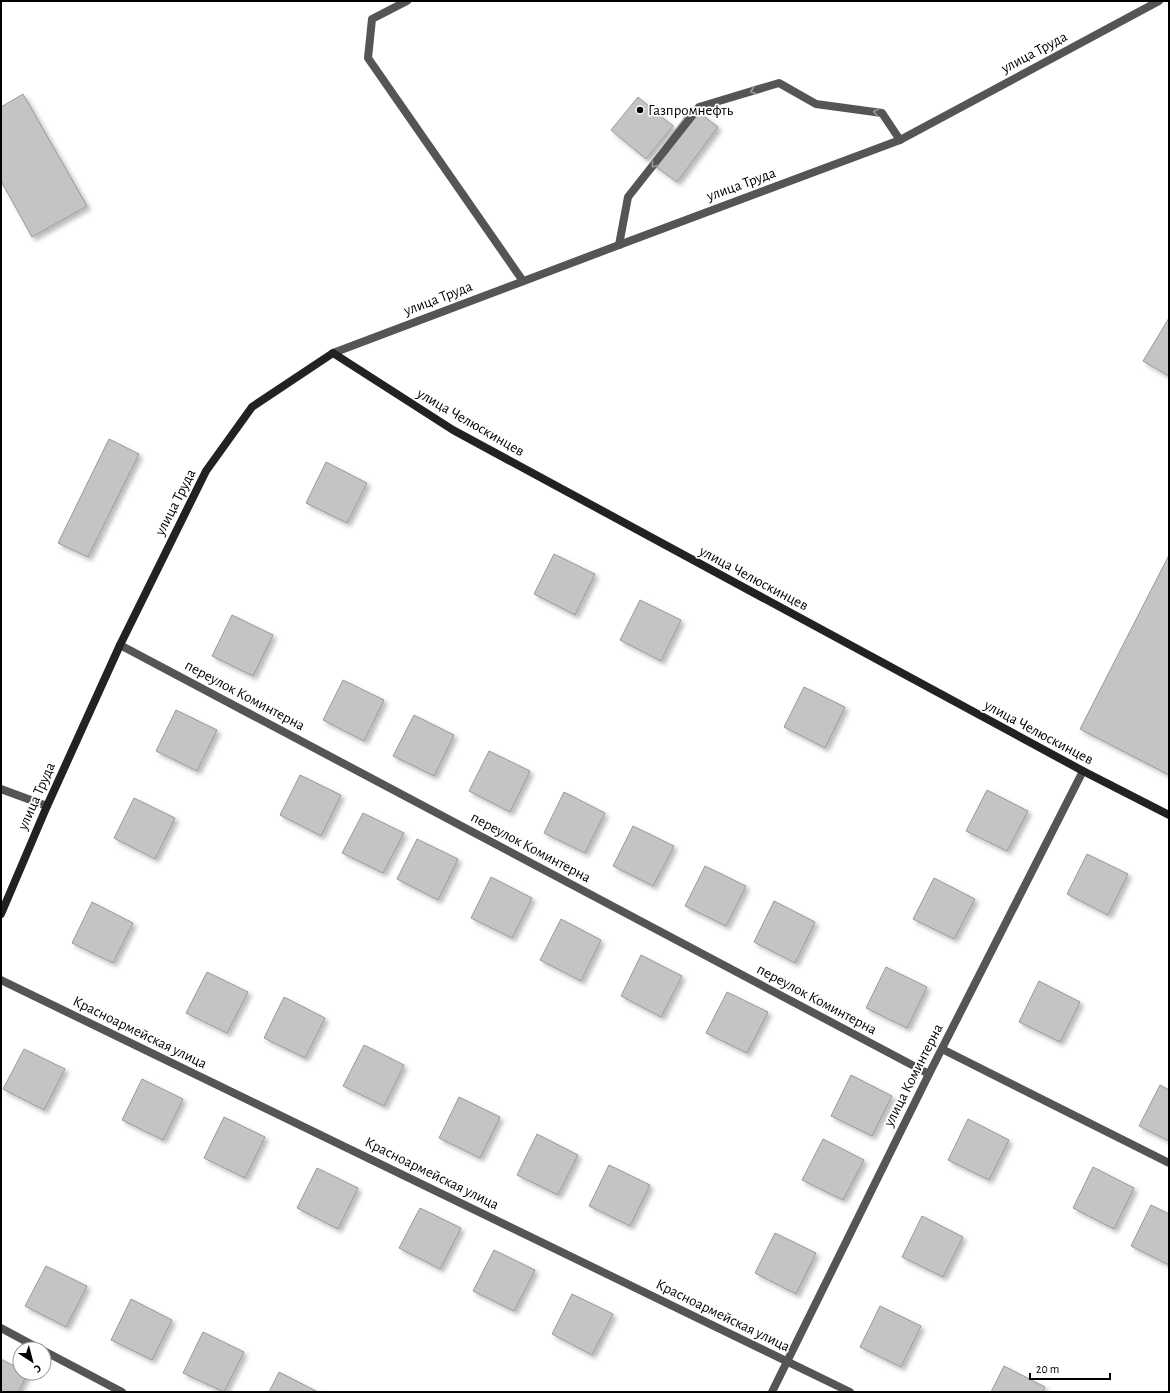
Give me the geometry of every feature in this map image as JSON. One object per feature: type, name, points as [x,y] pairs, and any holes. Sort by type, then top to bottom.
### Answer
[{"type":"street","points":[[407,1],[372,19],[368,58],[523,281]]},
{"type":"street","name":"улица Труда","points":[[1,914],[47,806],[120,645],[206,471],[252,407],[333,353],[900,140],[1160,1]]},
{"type":"street","points":[[619,245],[628,197],[699,107],[779,83],[816,104],[882,112],[900,140]]},
{"type":"street","name":"улица Челюскинцев","points":[[333,353],[453,430],[1083,771],[1169,815]]},
{"type":"street","name":"переулок Коминтерна","points":[[120,645],[929,1074]]},
{"type":"street","name":"улица Коминтерна","points":[[772,1392],[929,1074],[1083,771]]},
{"type":"street","points":[[1,789],[47,806]]},
{"type":"street","name":"Красноармейская улица","points":[[1,980],[850,1392]]},
{"type":"street","points":[[942,1049],[1169,1163]]},
{"type":"street","points":[[1,1328],[25,1341]]},
{"type":"street","points":[[52,1355],[122,1392]]},
{"type":"building","points":[[23,94],[87,206],[32,237],[1,181],[1,107]]},
{"type":"building","points":[[638,97],[673,126],[646,159],[611,130]]},
{"type":"building","points":[[692,107],[718,127],[677,182],[651,163]]},
{"type":"building","points":[[1169,318],[1169,376],[1143,361]]},
{"type":"building","points":[[109,439],[139,454],[88,557],[58,543]]},
{"type":"building","points":[[326,462],[367,483],[347,523],[306,503]]},
{"type":"building","points":[[554,554],[595,574],[575,615],[534,594]]},
{"type":"building","points":[[1169,555],[1169,775],[1080,729]]},
{"type":"building","points":[[640,600],[681,620],[661,661],[620,640]]},
{"type":"building","points":[[232,615],[273,635],[253,676],[212,656]]},
{"type":"building","points":[[343,680],[384,700],[364,741],[323,720]]},
{"type":"building","points":[[804,687],[845,707],[825,748],[784,727]]},
{"type":"building","points":[[176,710],[217,730],[197,771],[156,751]]},
{"type":"building","points":[[414,715],[454,735],[434,776],[393,756]]},
{"type":"building","points":[[489,751],[530,771],[510,812],[469,791]]},
{"type":"building","points":[[300,775],[341,795],[321,836],[280,815]]},
{"type":"building","points":[[987,790],[1028,811],[1007,851],[966,831]]},
{"type":"building","points":[[564,792],[605,813],[585,853],[544,833]]},
{"type":"building","points":[[134,798],[175,818],[155,859],[114,838]]},
{"type":"building","points":[[363,813],[404,833],[383,873],[342,853]]},
{"type":"building","points":[[633,826],[674,846],[653,886],[613,866]]},
{"type":"building","points":[[417,839],[458,859],[438,900],[397,879]]},
{"type":"building","points":[[1087,854],[1128,874],[1108,915],[1067,894]]},
{"type":"building","points":[[705,866],[746,886],[726,926],[685,906]]},
{"type":"building","points":[[491,877],[532,898],[512,938],[471,918]]},
{"type":"building","points":[[934,878],[975,899],[954,939],[913,919]]},
{"type":"building","points":[[774,901],[815,922],[795,963],[754,942]]},
{"type":"building","points":[[92,902],[133,923],[113,963],[72,943]]},
{"type":"building","points":[[561,919],[601,940],[581,981],[540,960]]},
{"type":"building","points":[[641,955],[682,976],[661,1017],[621,996]]},
{"type":"building","points":[[886,967],[927,987],[907,1028],[866,1008]]},
{"type":"building","points":[[207,972],[248,992],[227,1033],[186,1013]]},
{"type":"building","points":[[1039,981],[1080,1002],[1060,1042],[1019,1022]]},
{"type":"building","points":[[727,992],[768,1012],[747,1053],[706,1033]]},
{"type":"building","points":[[284,997],[325,1018],[305,1058],[264,1038]]},
{"type":"building","points":[[364,1045],[404,1065],[384,1106],[343,1086]]},
{"type":"building","points":[[24,1049],[65,1069],[44,1110],[3,1089]]},
{"type":"building","points":[[851,1075],[892,1096],[872,1136],[831,1116]]},
{"type":"building","points":[[142,1079],[183,1099],[163,1140],[122,1120]]},
{"type":"building","points":[[1160,1085],[1169,1090],[1169,1141],[1139,1126]]},
{"type":"building","points":[[459,1097],[500,1117],[480,1158],[439,1138]]},
{"type":"building","points":[[224,1117],[265,1137],[245,1178],[204,1158]]},
{"type":"building","points":[[968,1119],[1009,1140],[989,1180],[948,1160]]},
{"type":"building","points":[[537,1134],[578,1155],[558,1195],[517,1175]]},
{"type":"building","points":[[823,1139],[864,1160],[843,1200],[802,1180]]},
{"type":"building","points":[[609,1165],[650,1185],[630,1226],[589,1206]]},
{"type":"building","points":[[1093,1167],[1134,1188],[1114,1229],[1073,1208]]},
{"type":"building","points":[[317,1168],[358,1188],[338,1229],[297,1208]]},
{"type":"building","points":[[1151,1205],[1169,1214],[1169,1265],[1131,1246]]},
{"type":"building","points":[[420,1208],[461,1228],[440,1269],[399,1248]]},
{"type":"building","points":[[922,1216],[963,1237],[943,1277],[902,1257]]},
{"type":"building","points":[[775,1233],[816,1253],[796,1294],[755,1273]]},
{"type":"building","points":[[494,1250],[535,1270],[514,1311],[473,1291]]},
{"type":"building","points":[[46,1266],[87,1286],[66,1327],[25,1306]]},
{"type":"building","points":[[572,1294],[613,1314],[592,1355],[552,1334]]},
{"type":"building","points":[[131,1299],[172,1320],[152,1360],[111,1340]]},
{"type":"building","points":[[880,1306],[921,1326],[901,1367],[860,1347]]},
{"type":"building","points":[[203,1332],[244,1352],[224,1392],[183,1373]]},
{"type":"building","points":[[1,1359],[12,1365],[12,1381],[24,1381],[18,1392],[1,1392]]},
{"type":"building","points":[[1004,1366],[1045,1387],[1042,1392],[991,1392]]},
{"type":"building","points":[[279,1372],[318,1392],[269,1392]]},
{"type":"place","name":"Газпромнефть","points":[[640,110]]}]
